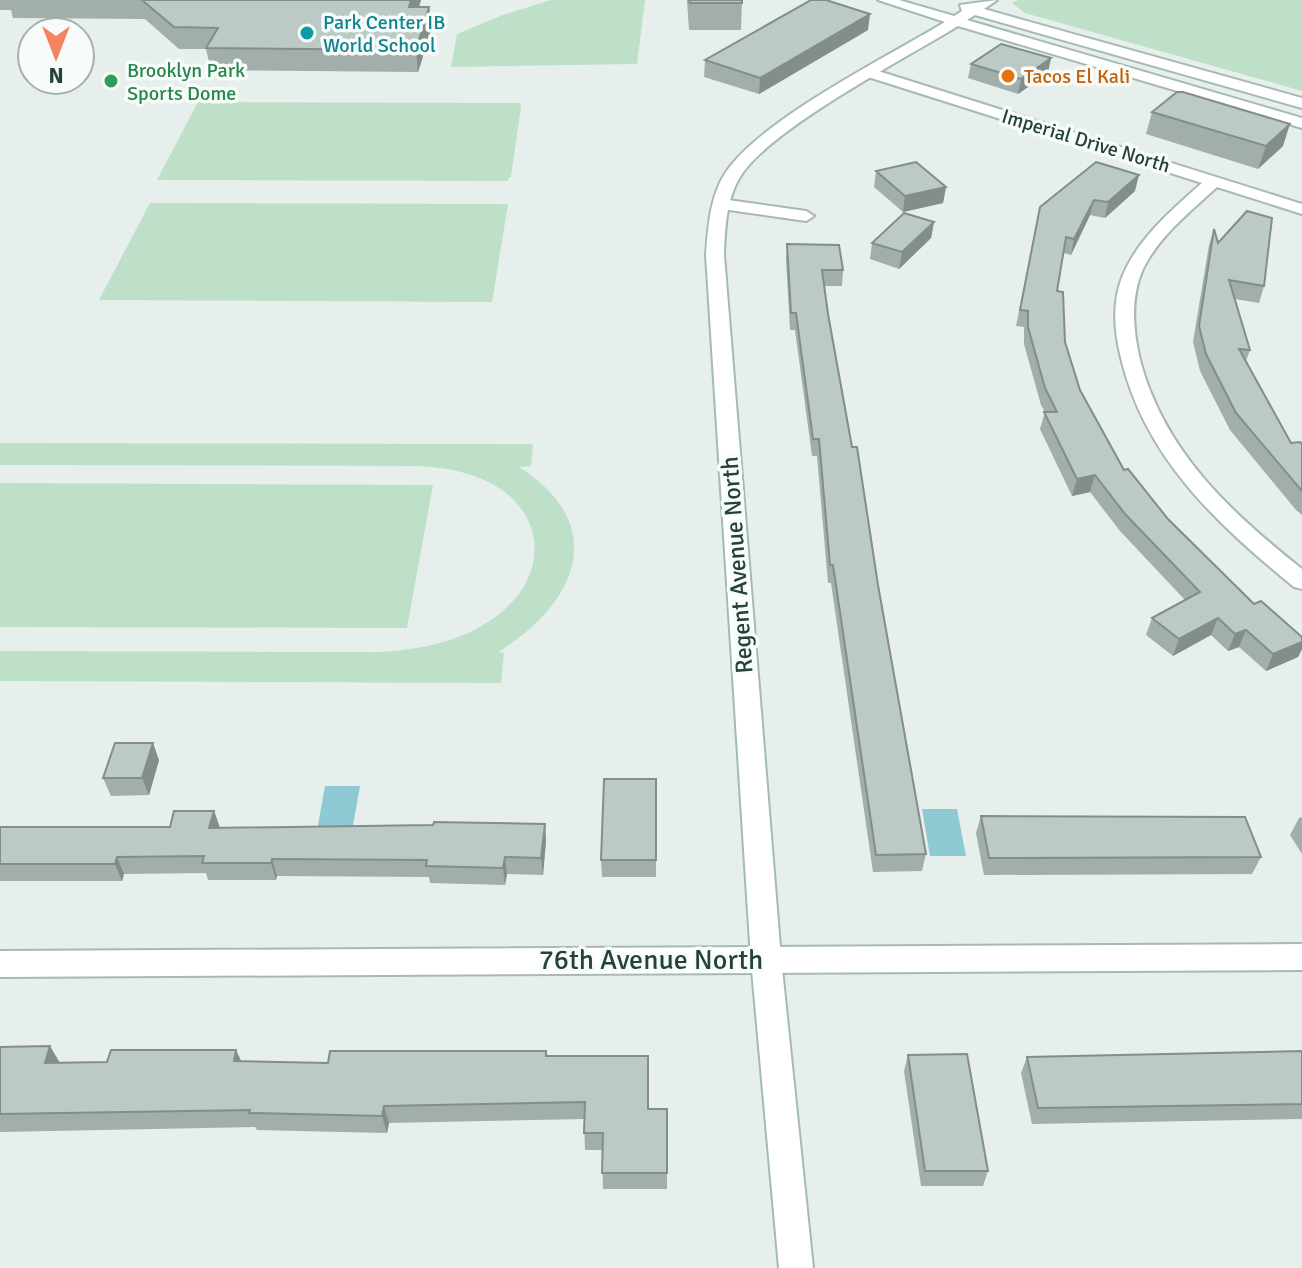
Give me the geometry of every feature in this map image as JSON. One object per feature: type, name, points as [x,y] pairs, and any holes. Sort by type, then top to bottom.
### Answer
[{"type":"street","points":[[885,0],[962,16],[1302,103]]},
{"type":"street","points":[[940,0],[962,16],[1302,123]]},
{"type":"street","name":"Regent Avenue North","points":[[796,1268],[766,959],[715,255],[721,204],[733,174],[752,151],[796,119],[990,0]]},
{"type":"street","name":"Imperial Drive North","points":[[870,73],[1302,209]]},
{"type":"street","points":[[1214,181],[1157,236],[1136,267],[1123,309],[1129,356],[1143,407],[1172,456],[1214,504],[1302,581]]},
{"type":"street","points":[[721,204],[806,216]]},
{"type":"street","name":"76th Avenue North","points":[[0,964],[1302,957]]},
{"type":"green space","points":[[551,0],[645,0],[637,64],[451,67],[457,34]]},
{"type":"green space","points":[[1018,0],[1302,0],[1302,91],[1025,13],[1012,3]]},
{"type":"green space","points":[[198,102],[520,103],[521,107],[511,176],[507,181],[157,180]]},
{"type":"green space","points":[[150,203],[508,204],[492,302],[99,300]]},
{"type":"green space","points":[[0,443],[533,444],[531,466],[519,467],[548,490],[565,513],[573,538],[573,563],[564,587],[548,611],[498,652],[504,653],[501,683],[0,681],[0,651],[378,652],[445,642],[491,620],[519,594],[534,558],[534,540],[529,522],[505,492],[478,477],[451,470],[414,466],[0,465]]},
{"type":"green space","points":[[0,483],[433,485],[407,628],[0,627]]},
{"type":"water","points":[[325,786],[360,786],[352,831],[317,831]]},
{"type":"water","points":[[922,809],[957,809],[966,856],[930,856]]},
{"type":"building","points":[[142,0],[411,0],[409,7],[429,7],[416,50],[206,48],[218,28],[174,27]]},
{"type":"building","points":[[689,0],[742,0],[742,3],[690,3]]},
{"type":"building","points":[[811,0],[826,0],[870,14],[760,78],[705,60]]},
{"type":"building","points":[[1001,44],[1051,58],[1021,79],[971,64]]},
{"type":"building","points":[[1177,92],[1290,124],[1266,146],[1152,112]]},
{"type":"building","points":[[916,162],[946,187],[905,196],[876,171]]},
{"type":"building","points":[[1096,162],[1139,175],[1108,202],[1094,200],[1074,239],[1066,237],[1057,291],[1063,292],[1065,342],[1080,390],[1124,470],[1128,469],[1168,519],[1254,604],[1261,601],[1302,637],[1302,642],[1273,654],[1246,630],[1235,634],[1218,618],[1179,639],[1152,618],[1200,592],[1125,514],[1095,475],[1077,479],[1044,412],[1057,412],[1045,388],[1028,327],[1028,311],[1020,310],[1040,207]]},
{"type":"building","points":[[1247,211],[1272,218],[1264,286],[1229,280],[1250,350],[1239,349],[1291,443],[1302,444],[1302,491],[1236,413],[1206,354],[1199,326],[1214,229],[1218,243]]},
{"type":"building","points":[[904,213],[934,222],[902,252],[872,243]]},
{"type":"building","points":[[787,244],[839,245],[843,270],[822,270],[828,314],[852,447],[857,447],[926,854],[876,855],[833,565],[830,565],[819,439],[813,439],[796,313],[791,313]]},
{"type":"building","points":[[115,743],[153,743],[142,778],[103,778]]},
{"type":"building","points":[[604,779],[656,779],[656,860],[601,860]]},
{"type":"building","points":[[174,811],[214,811],[209,828],[433,825],[434,822],[545,824],[541,858],[505,857],[503,868],[426,866],[427,860],[272,859],[271,863],[202,863],[204,856],[117,857],[115,864],[0,864],[0,827],[170,827]]},
{"type":"building","points":[[981,816],[1245,817],[1261,857],[989,858]]},
{"type":"building","points":[[50,1046],[45,1063],[107,1062],[111,1050],[236,1050],[234,1061],[328,1063],[330,1051],[546,1051],[546,1056],[648,1056],[648,1109],[667,1109],[667,1173],[602,1173],[603,1133],[584,1133],[585,1102],[384,1106],[382,1116],[249,1113],[250,1110],[0,1114],[0,1047]]},
{"type":"building","points":[[1302,1051],[1302,1104],[1038,1108],[1027,1057]]},
{"type":"building","points":[[967,1054],[988,1171],[925,1171],[908,1055]]},
{"type":"place","name":"Park Center IB World School","points":[[307,33]]},
{"type":"place","name":"Tacos El Kali","points":[[1008,76]]},
{"type":"place","name":"Brooklyn Park Sports Dome","points":[[111,81]]}]
